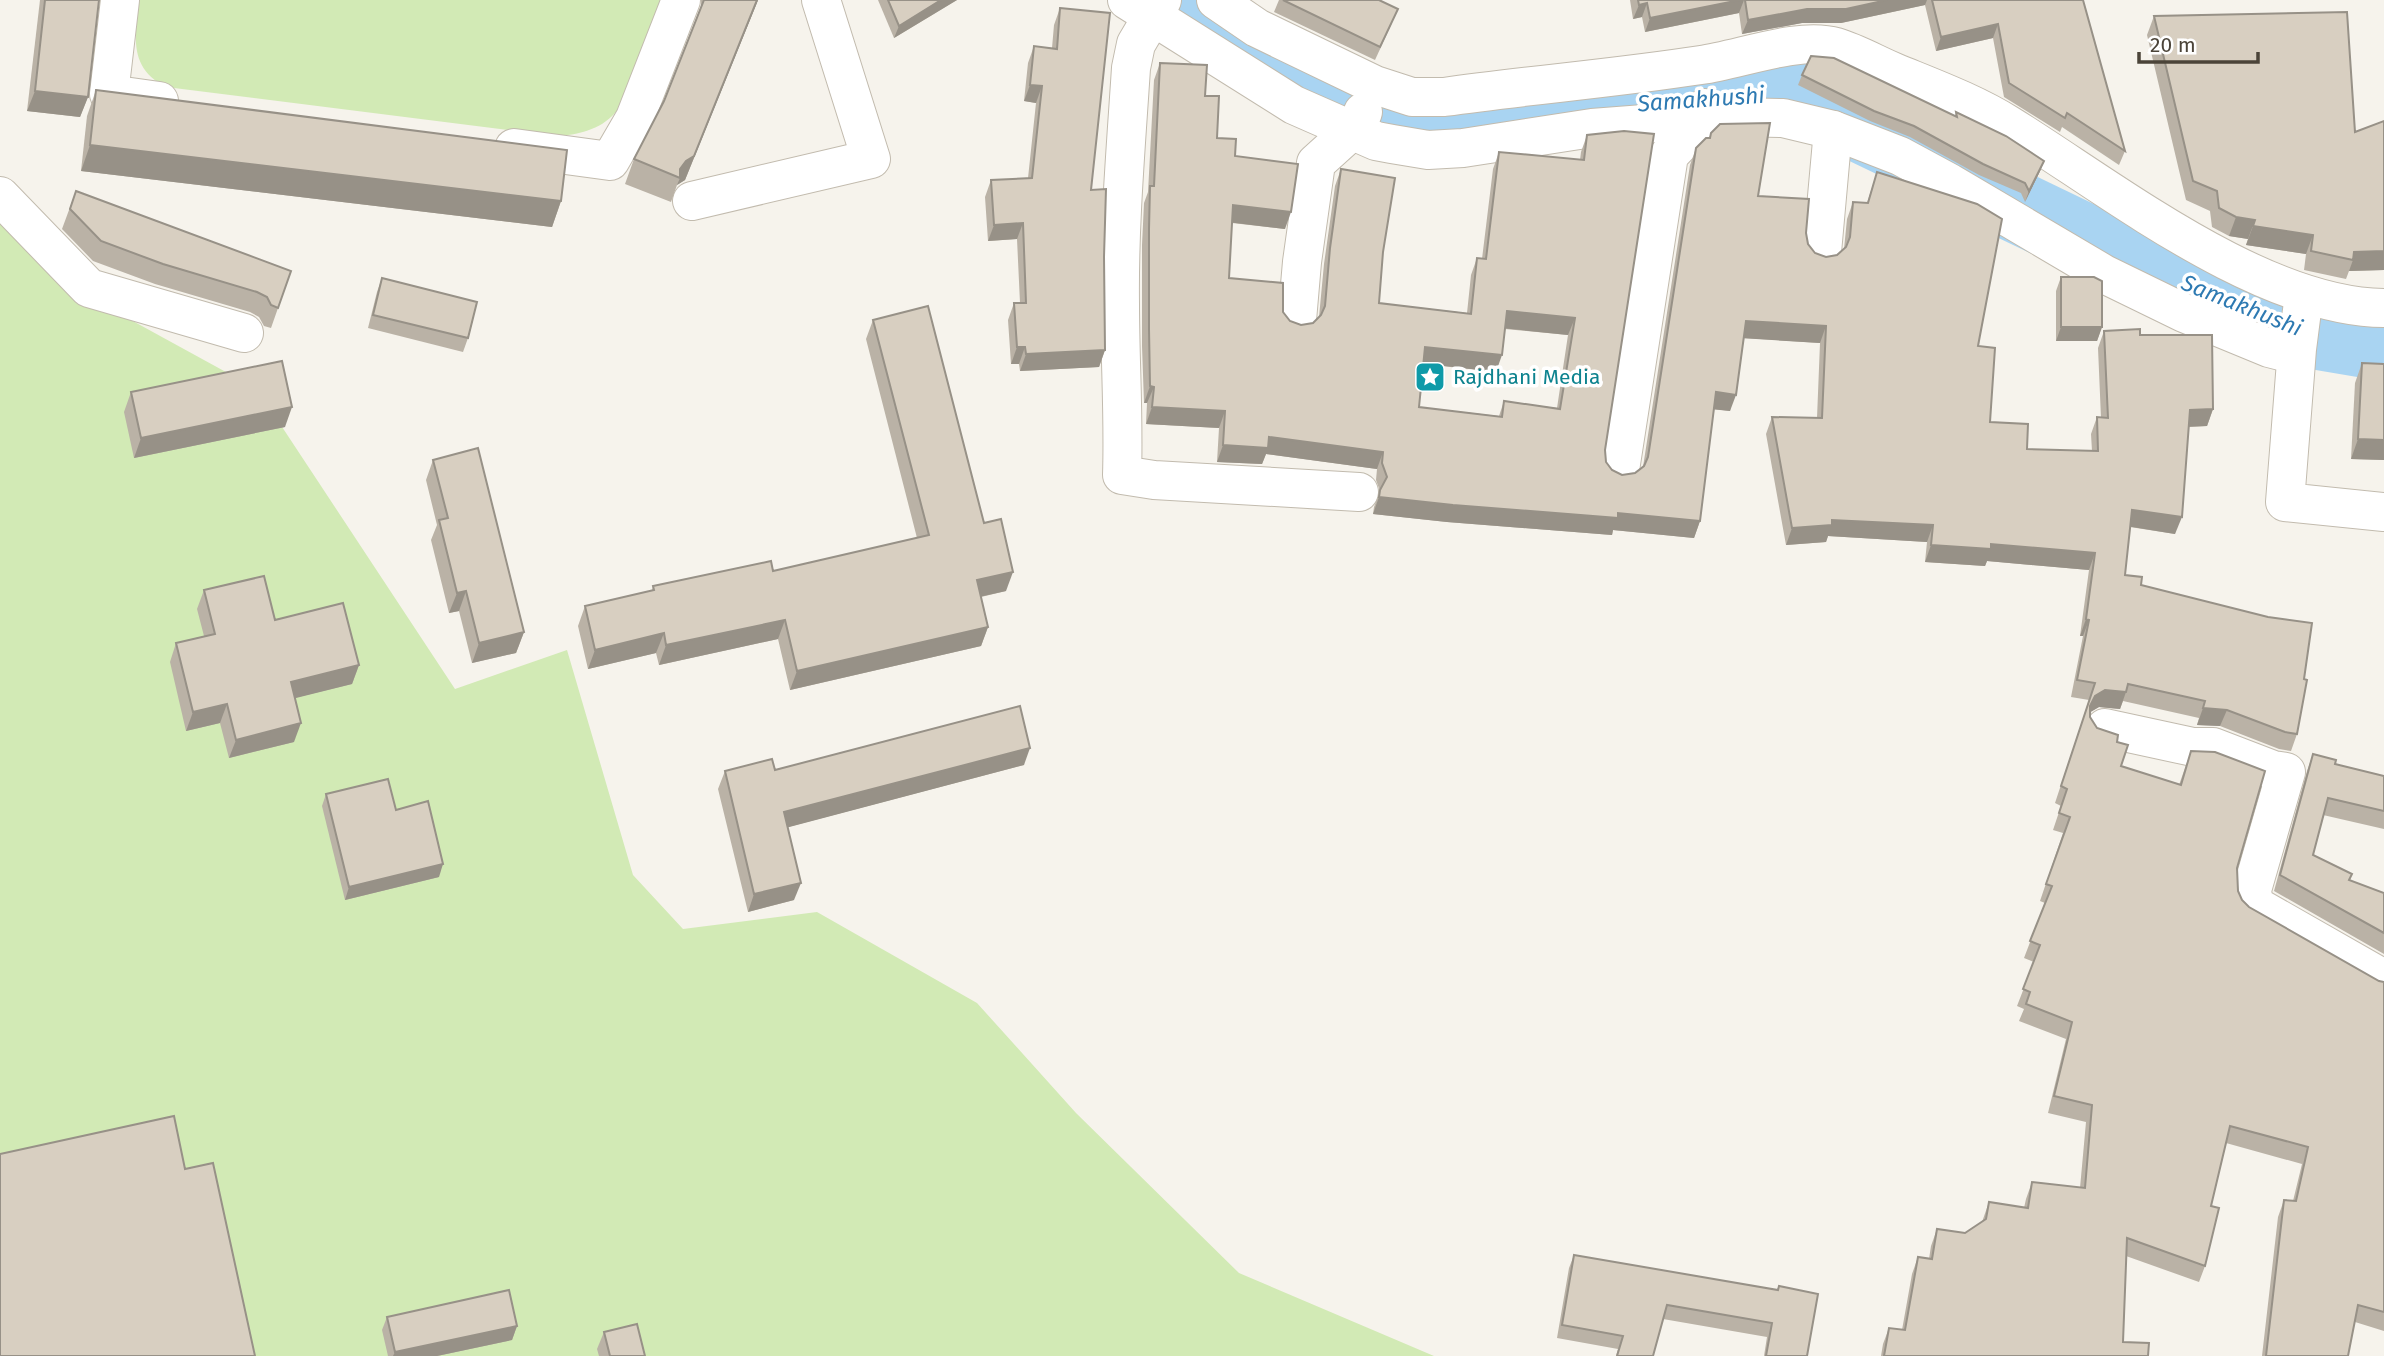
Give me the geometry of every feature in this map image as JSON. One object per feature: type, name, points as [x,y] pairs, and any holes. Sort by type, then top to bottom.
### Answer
[{"type":"street","points":[[120,0],[109,94],[191,105]]},
{"type":"street","points":[[475,143],[610,161],[635,118],[681,0]]},
{"type":"street","points":[[692,201],[871,159],[821,0]]},
{"type":"street","points":[[1216,0],[1363,109],[1376,141],[1428,150],[1516,141],[1592,128],[1703,94],[1805,44],[1834,46],[2006,123],[2227,261],[2300,328]]},
{"type":"street","points":[[1359,492],[1154,480],[1122,475],[1124,427],[1121,257],[1131,68],[1149,6],[1294,105],[1363,109],[1412,97],[1703,94],[1735,117],[1783,118],[1833,130],[1900,156],[2104,274],[2196,318],[2269,348],[2300,328],[2364,308],[2384,308]]},
{"type":"street","points":[[1620,470],[1669,155],[1703,94]]},
{"type":"street","points":[[1297,320],[1316,163],[1363,109]]},
{"type":"street","points":[[1822,252],[1833,130]]},
{"type":"street","points":[[0,195],[89,288],[244,333]]},
{"type":"street","points":[[2300,328],[2285,502],[2384,512]]},
{"type":"street","points":[[2105,728],[2193,747],[2213,747],[2273,770],[2286,772],[2252,890],[2254,905],[2384,979]]},
{"type":"green space","points":[[139,0],[665,0],[637,75],[615,113],[602,124],[588,130],[556,136],[166,87],[145,70],[140,60],[136,38]]},
{"type":"green space","points":[[0,213],[78,291],[257,389],[455,689],[567,650],[633,875],[683,929],[817,912],[977,1003],[1076,1113],[1239,1273],[1434,1356],[0,1356]]},
{"type":"building","points":[[45,0],[99,0],[88,97],[35,91]]},
{"type":"building","points":[[704,0],[757,0],[694,156],[680,169],[680,178],[634,159],[664,101]]},
{"type":"building","points":[[888,0],[941,0],[899,26]]},
{"type":"building","points":[[1283,0],[1379,0],[1398,9],[1380,47]]},
{"type":"building","points":[[1638,0],[1740,0],[1650,18],[1647,3],[1639,5]]},
{"type":"building","points":[[1745,0],[1887,0],[1846,9],[1807,9],[1748,20]]},
{"type":"building","points":[[1932,0],[2083,0],[2125,151],[2067,113],[2065,118],[2009,83],[1998,24],[1941,37]]},
{"type":"building","points":[[1060,8],[1110,13],[1091,190],[1106,189],[1105,350],[1026,354],[1025,347],[1017,347],[1014,303],[1026,303],[1023,223],[994,225],[991,180],[1032,178],[1042,86],[1030,85],[1034,46],[1057,49]]},
{"type":"building","points":[[2347,12],[2355,132],[2384,121],[2384,251],[2354,252],[2353,260],[2311,251],[2313,235],[2253,226],[2255,220],[2236,217],[2219,208],[2217,191],[2193,181],[2154,16]]},
{"type":"building","points":[[1811,56],[1834,58],[1957,117],[1956,112],[2006,136],[2044,161],[2029,191],[2025,183],[1983,164],[1914,126],[1874,111],[1802,75]]},
{"type":"building","points":[[1160,63],[1207,65],[1205,96],[1219,96],[1217,138],[1236,139],[1235,156],[1298,164],[1291,212],[1233,205],[1229,278],[1283,283],[1283,312],[1290,321],[1301,325],[1313,323],[1325,306],[1341,169],[1395,178],[1383,252],[1379,303],[1471,314],[1477,258],[1486,259],[1499,152],[1584,160],[1587,135],[1624,131],[1654,134],[1605,450],[1606,462],[1612,470],[1622,475],[1635,473],[1644,466],[1648,457],[1696,148],[1706,138],[1710,138],[1720,124],[1770,123],[1758,196],[1809,199],[1806,233],[1808,244],[1815,253],[1826,257],[1837,255],[1846,247],[1850,237],[1853,202],[1868,203],[1877,172],[1977,204],[2002,219],[1978,346],[1995,348],[1990,422],[2028,424],[2027,449],[2098,451],[2097,417],[2108,418],[2104,331],[2140,329],[2140,335],[2212,335],[2213,409],[2190,410],[2182,517],[2132,510],[2125,575],[2142,577],[2141,585],[2268,617],[2312,623],[2304,679],[2307,680],[2297,734],[2227,710],[2203,708],[2205,701],[2128,684],[2126,692],[2105,690],[2095,696],[2090,706],[2090,717],[2097,728],[2118,735],[2117,742],[2128,745],[2121,766],[2181,785],[2191,751],[2215,752],[2265,771],[2237,868],[2238,891],[2242,900],[2249,907],[2384,982],[2384,1312],[2358,1305],[2348,1356],[2266,1356],[2284,1200],[2296,1201],[2308,1147],[2230,1126],[2211,1206],[2219,1208],[2205,1266],[2127,1238],[2123,1342],[2149,1343],[2148,1356],[1884,1356],[1889,1328],[1905,1330],[1918,1257],[1932,1259],[1937,1229],[1965,1233],[1986,1219],[1989,1202],[2028,1208],[2032,1182],[2085,1188],[2092,1105],[2054,1096],[2072,1022],[2026,1004],[2030,992],[2023,989],[2040,945],[2030,941],[2052,886],[2046,884],[2070,817],[2059,813],[2067,789],[2061,786],[2095,683],[2077,680],[2089,620],[2086,619],[2095,553],[1991,544],[1991,549],[1931,545],[1933,525],[1832,520],[1832,525],[1792,528],[1772,417],[1822,418],[1826,326],[1746,321],[1736,395],[1716,392],[1700,521],[1618,513],[1618,518],[1379,497],[1387,477],[1382,463],[1383,452],[1269,437],[1268,448],[1223,445],[1225,411],[1152,407],[1154,387],[1150,386],[1149,229],[1150,186],[1154,186]],"holes":[[[1507,311],[1575,318],[1560,409],[1504,401],[1502,417],[1419,407],[1425,347],[1502,355]]]},
{"type":"building","points":[[96,90],[567,150],[561,201],[90,145]]},
{"type":"building","points":[[76,191],[291,271],[278,308],[257,292],[163,264],[101,241],[70,209]]},
{"type":"building","points":[[2061,277],[2094,277],[2102,281],[2102,327],[2061,327]]},
{"type":"building","points":[[382,278],[477,302],[468,338],[373,315]]},
{"type":"building","points":[[928,306],[984,523],[1001,519],[1013,572],[977,580],[988,627],[797,671],[785,620],[666,645],[664,633],[595,650],[585,606],[654,590],[653,586],[771,561],[773,571],[929,535],[873,320]]},
{"type":"building","points":[[282,361],[292,407],[141,438],[131,392]]},
{"type":"building","points":[[2362,363],[2384,364],[2384,440],[2358,439]]},
{"type":"building","points":[[478,448],[524,632],[479,643],[466,591],[457,593],[439,520],[448,518],[433,460]]},
{"type":"building","points":[[264,576],[275,620],[343,603],[359,665],[291,682],[301,723],[236,740],[227,704],[193,712],[176,643],[215,634],[204,590]]},
{"type":"building","points":[[1020,706],[1030,748],[784,812],[801,883],[754,894],[725,771],[772,759],[775,770]]},
{"type":"building","points":[[2313,754],[2336,760],[2335,764],[2384,776],[2384,811],[2328,798],[2313,855],[2352,874],[2349,880],[2384,893],[2384,933],[2280,875]]},
{"type":"building","points":[[388,779],[396,810],[428,801],[443,864],[349,887],[326,794]]},
{"type":"building","points":[[174,1116],[185,1169],[213,1163],[255,1356],[0,1356],[0,1154]]},
{"type":"building","points":[[1574,1255],[1778,1290],[1779,1286],[1818,1294],[1807,1356],[1766,1356],[1772,1323],[1667,1305],[1653,1356],[1617,1356],[1623,1336],[1562,1325]]},
{"type":"building","points":[[509,1290],[517,1326],[395,1352],[387,1317]]},
{"type":"building","points":[[637,1324],[645,1356],[610,1356],[604,1332]]},
{"type":"waterway","name":"Samakhushi","points":[[1168,0],[1341,103],[1396,124],[1430,129],[1717,93],[1768,91],[1812,103],[2100,247],[2295,330],[2384,345]]},
{"type":"place","name":"Rajdhani Media","points":[[1430,377]]}]
